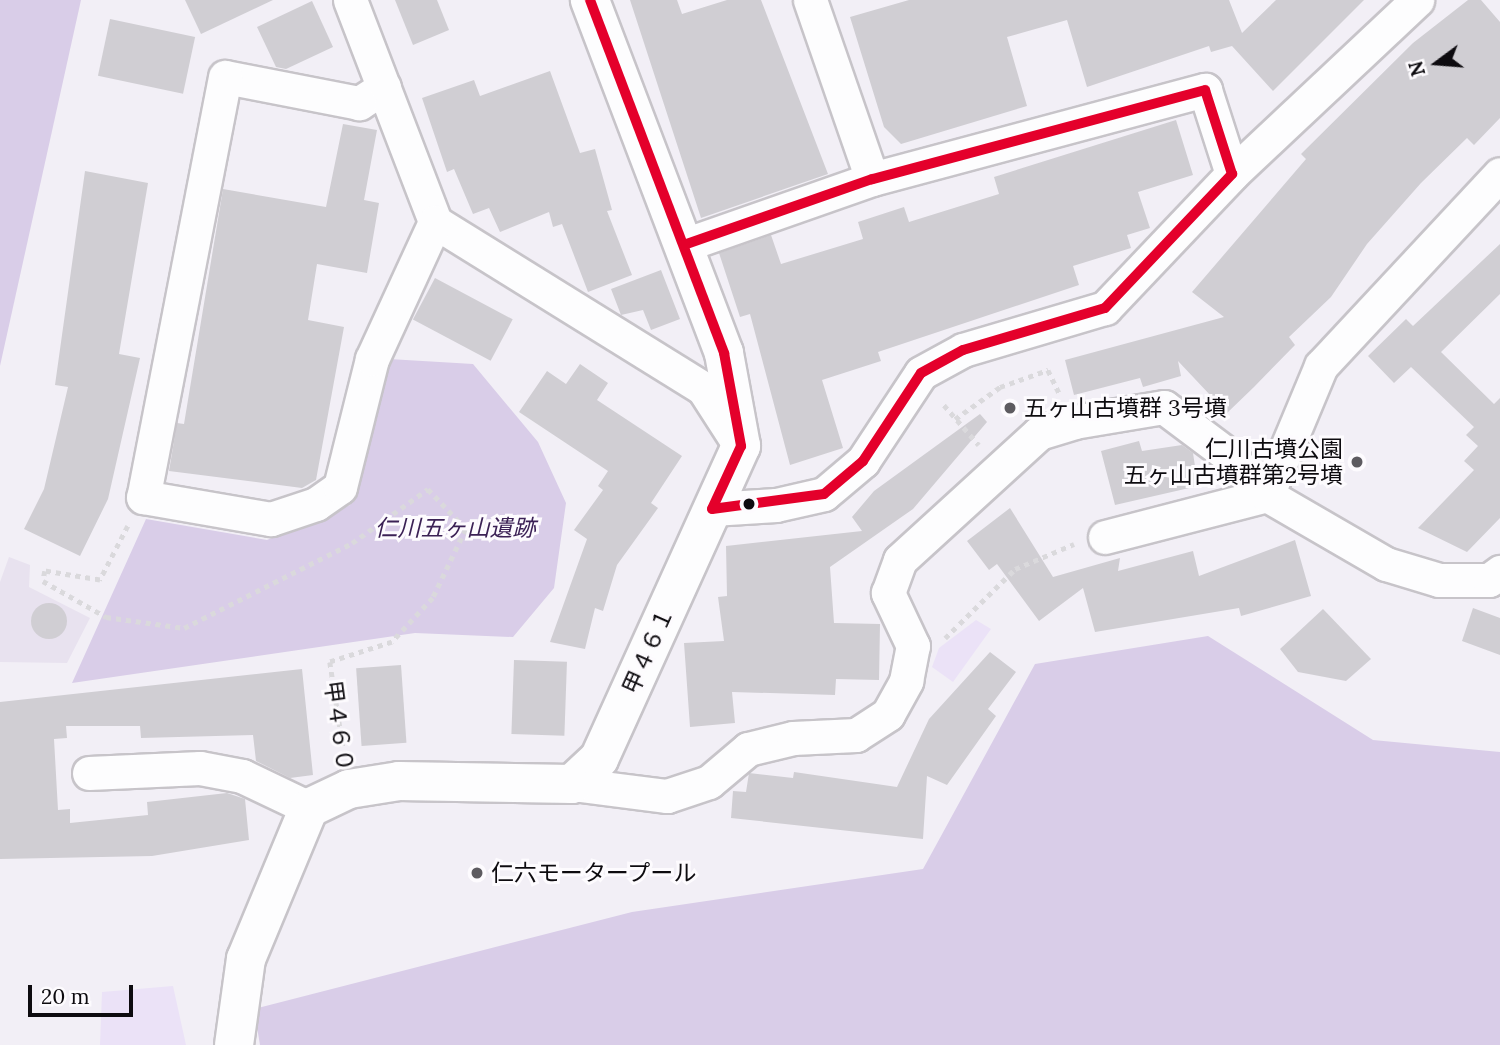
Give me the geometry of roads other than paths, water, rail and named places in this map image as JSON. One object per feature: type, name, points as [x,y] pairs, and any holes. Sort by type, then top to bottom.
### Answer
[{"type":"street","points":[[350,0],[435,222],[703,388],[741,446]]},
{"type":"street","points":[[590,0],[724,353],[741,446]]},
{"type":"street","points":[[810,0],[872,179]]},
{"type":"street","points":[[712,509],[776,505],[824,494],[863,461],[921,373],[963,349],[1105,308],[1232,174],[1417,0]]},
{"type":"street","points":[[384,88],[359,103],[225,77],[143,497],[271,519],[316,505],[340,487],[372,359],[435,222]]},
{"type":"street","points":[[684,245],[872,179],[1205,90],[1232,174]]},
{"type":"street","points":[[1268,495],[1321,366],[1500,174]]},
{"type":"street","points":[[234,1045],[246,959],[309,808],[349,789],[399,781],[572,784],[667,796],[709,782],[748,748],[793,738],[856,735],[888,714],[906,681],[914,646],[888,593],[900,560],[1039,433],[1164,407],[1228,455],[1268,495],[1386,564],[1439,580],[1489,580],[1500,572]]},
{"type":"street","name":"甲４６１","points":[[572,784],[599,759],[741,446]]},
{"type":"street","points":[[1105,537],[1268,495]]},
{"type":"street","points":[[89,773],[200,768],[242,776],[309,808]]},
{"type":"place","name":"五ヶ山古墳群 3号墳","points":[[1010,408]]},
{"type":"place","name":"仁川古墳公園 五ヶ山古墳群第2号墳","points":[[1357,462]]},
{"type":"place","name":"仁六モータープール","points":[[477,873]]},
{"type":"park label","name":"仁川五ヶ山遺跡","points":[[455,528]]}]
